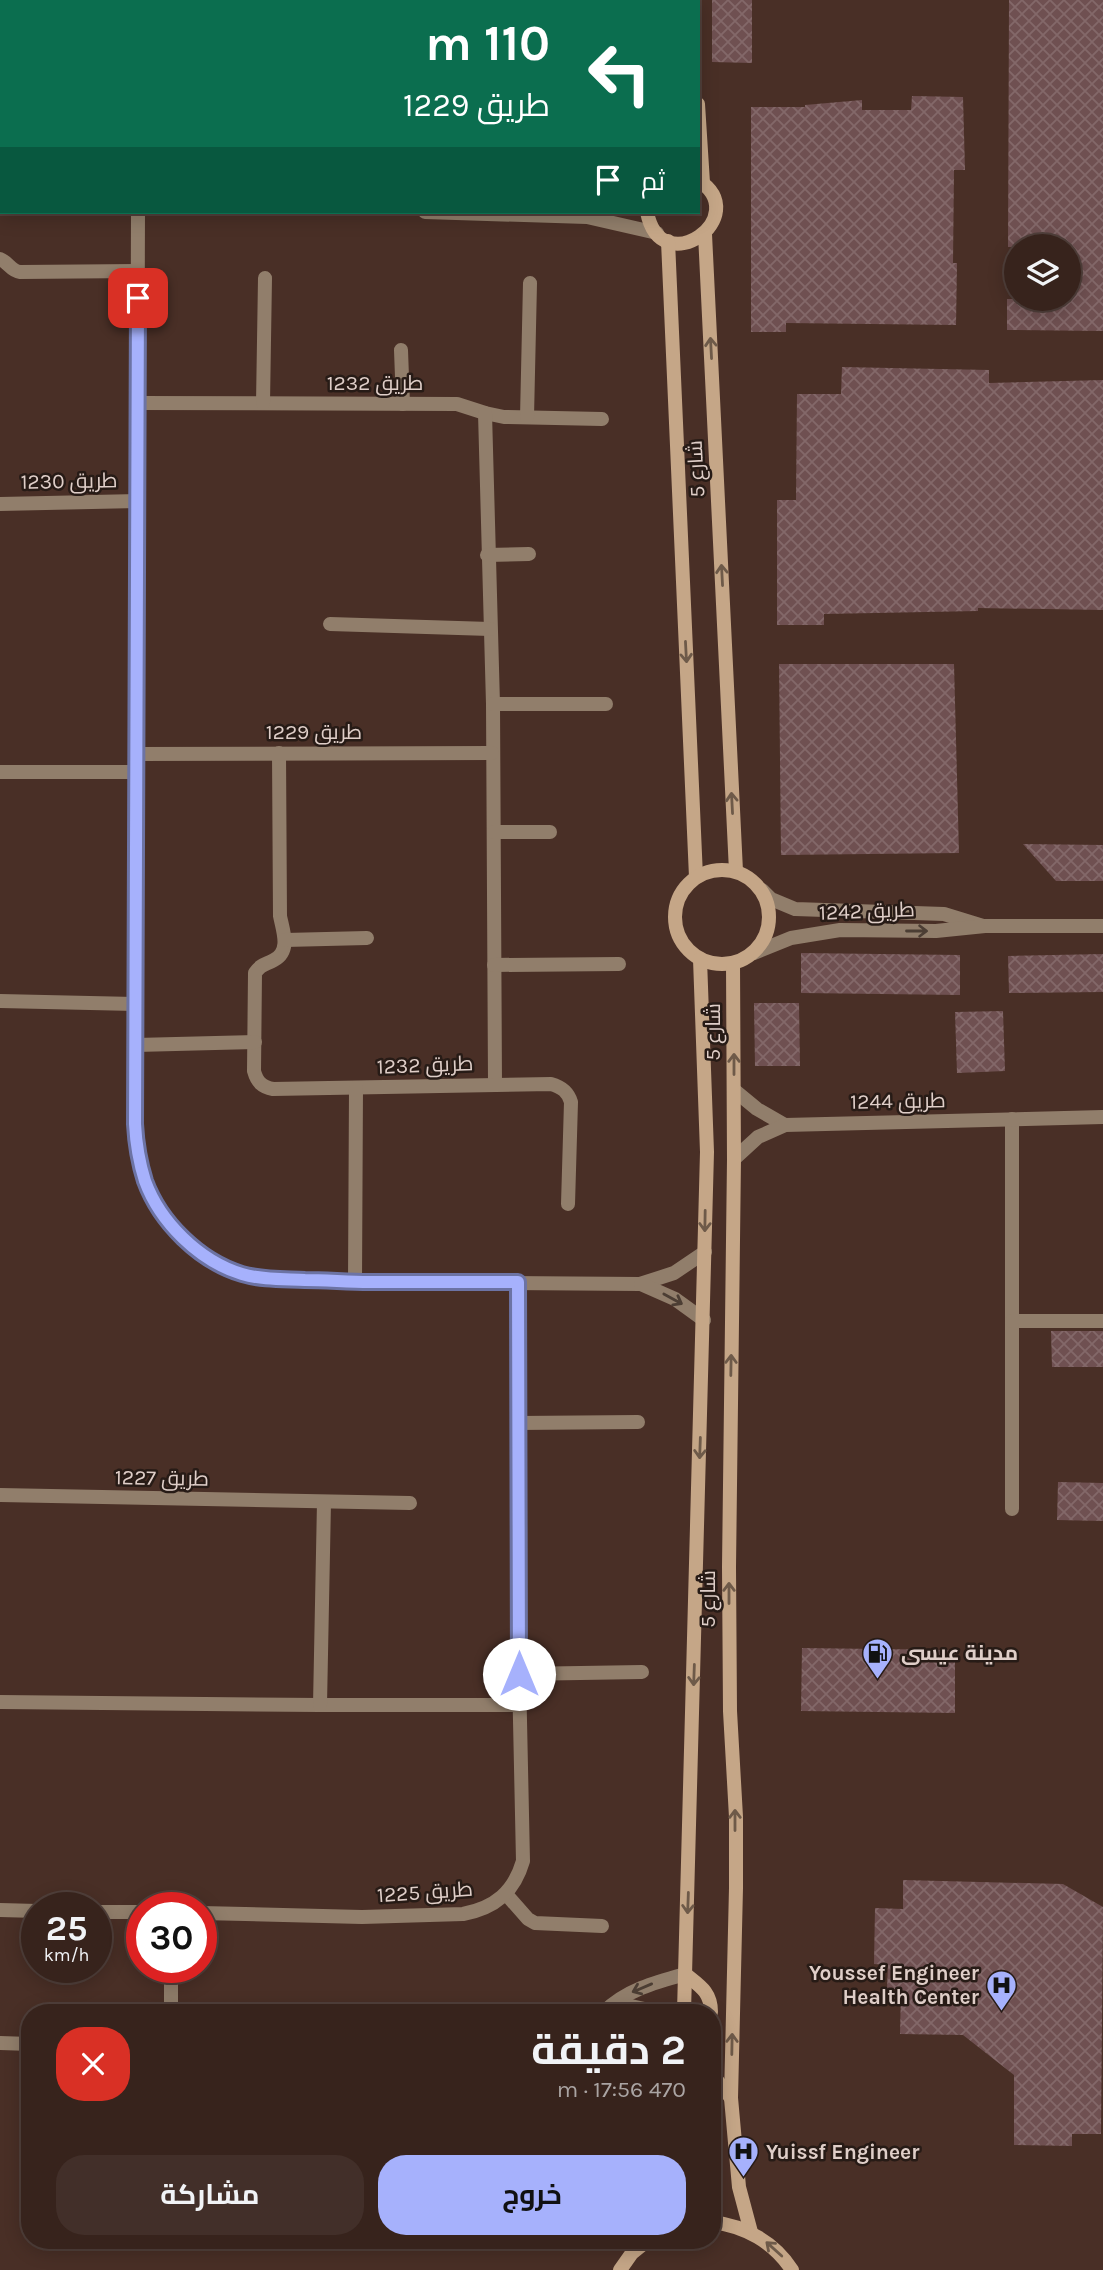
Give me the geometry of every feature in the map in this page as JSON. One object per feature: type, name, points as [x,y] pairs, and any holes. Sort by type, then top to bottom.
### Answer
[{"type":"street","points":[[700,155],[701,181]]},
{"type":"street","name":"شارع 5","points":[[701,181],[713,196],[715,212],[705,234],[736,871]]},
{"type":"street","points":[[138,214],[135,1124],[137,1152],[146,1182],[158,1207],[174,1229],[215,1262],[241,1274],[266,1278],[355,1282],[640,1284],[674,1273],[705,1252]]},
{"type":"street","points":[[521,214],[587,217],[663,237],[678,244],[688,243],[705,234]]},
{"type":"street","points":[[587,217],[597,214]]},
{"type":"street","points":[[648,214],[650,223],[663,237]]},
{"type":"street","name":"شارع 5","points":[[663,237],[696,877]]},
{"type":"street","points":[[0,259],[14,271],[20,272],[138,271]]},
{"type":"street","points":[[263,403],[265,278]]},
{"type":"street","points":[[527,417],[530,283]]},
{"type":"street","points":[[401,350],[402,404]]},
{"type":"street","name":"طريق 1232","points":[[138,403],[457,404],[504,417],[602,419]]},
{"type":"street","name":"طريق 1232","points":[[485,413],[493,704],[495,1084]]},
{"type":"street","name":"طريق 1230","points":[[0,504],[138,501]]},
{"type":"street","points":[[487,555],[529,554]]},
{"type":"street","points":[[330,624],[490,629]]},
{"type":"street","points":[[493,704],[606,704]]},
{"type":"street","points":[[136,1045],[254,1042],[256,973],[262,964],[279,957],[285,940],[280,908],[279,753]]},
{"type":"street","name":"طريق 1229","points":[[136,754],[492,753]]},
{"type":"street","points":[[0,772],[135,772]]},
{"type":"street","points":[[494,832],[550,832]]},
{"type":"street","points":[[708,871],[736,871],[755,882],[769,906],[769,923],[764,939],[754,953],[733,963],[722,964],[700,959],[680,939],[675,912],[679,898],[686,886],[708,871]]},
{"type":"street","name":"طريق 1242","points":[[762,890],[771,899],[794,909],[944,914],[985,926]]},
{"type":"street","name":"طريق 1242","points":[[754,953],[791,938],[840,930],[936,931],[985,926],[1103,926]]},
{"type":"street","points":[[285,940],[367,938]]},
{"type":"street","name":"شارع 5","points":[[684,2004],[707,1152],[700,959]]},
{"type":"street","name":"شارع 5","points":[[733,963],[734,1159],[729,1567],[730,1711],[736,1817],[736,1888],[730,2098],[739,2187],[751,2232]]},
{"type":"street","points":[[495,965],[619,964]]},
{"type":"street","points":[[0,1001],[135,1004]]},
{"type":"street","name":"طريق 1232","points":[[254,1042],[255,1076],[262,1086],[273,1089],[551,1084],[565,1090],[571,1102],[568,1204]]},
{"type":"street","points":[[355,1282],[356,1088]]},
{"type":"street","points":[[734,1090],[757,1109],[785,1125]]},
{"type":"street","name":"طريق 1244","points":[[734,1159],[758,1137],[785,1125],[1103,1116]]},
{"type":"street","points":[[1012,1119],[1012,1509]]},
{"type":"street","points":[[518,1282],[519,1705],[523,1861],[519,1875],[506,1894],[534,1923],[602,1926]]},
{"type":"street","points":[[640,1284],[674,1299],[704,1320]]},
{"type":"street","points":[[1012,1321],[1103,1321]]},
{"type":"street","points":[[518,1423],[638,1422]]},
{"type":"street","name":"طريق 1227","points":[[0,1495],[411,1503]]},
{"type":"street","points":[[320,1705],[324,1502]]},
{"type":"street","points":[[519,1674],[642,1672]]},
{"type":"street","points":[[0,1702],[519,1705]]},
{"type":"street","name":"طريق 1225","points":[[217,1913],[362,1917],[463,1914],[490,1906],[506,1894]]},
{"type":"street","points":[[0,1910],[21,1911]]},
{"type":"street","points":[[613,2004],[641,1988],[685,1974],[707,1994],[711,2004]]},
{"type":"street","points":[[171,1983],[171,2004]]},
{"type":"street","points":[[0,2043],[21,2044]]},
{"type":"street","points":[[721,2086],[730,2098]]},
{"type":"street","points":[[721,2223],[751,2232],[780,2254],[793,2269]]},
{"type":"street","points":[[608,2270],[621,2267],[637,2249]]},
{"type":"building","points":[[712,0],[752,0],[752,63],[712,62]]},
{"type":"building","points":[[1009,0],[1103,0],[1103,331],[1007,330],[1007,311],[1081,311],[1081,234],[1008,234]]},
{"type":"building","points":[[912,96],[963,97],[965,170],[954,170],[953,263],[957,263],[956,325],[786,323],[786,332],[751,332],[751,107],[805,107],[862,100],[862,110],[911,110]]},
{"type":"building","points":[[842,367],[989,370],[989,383],[1103,380],[1103,610],[978,608],[978,611],[824,614],[824,625],[777,625],[777,500],[796,500],[797,394],[841,394]]},
{"type":"building","points":[[779,664],[954,664],[959,853],[781,855]]},
{"type":"building","points":[[1023,844],[1103,845],[1103,881],[1056,881]]},
{"type":"building","points":[[801,953],[960,955],[960,995],[801,993]]},
{"type":"building","points":[[1103,954],[1103,992],[1009,993],[1008,956]]},
{"type":"building","points":[[754,1003],[799,1003],[800,1066],[755,1066]]},
{"type":"building","points":[[1003,1011],[1005,1071],[957,1073],[955,1012]]},
{"type":"building","points":[[1051,1331],[1103,1331],[1103,1367],[1052,1367]]},
{"type":"building","points":[[1058,1482],[1103,1483],[1103,1521],[1057,1520]]},
{"type":"building","name":"مدينة عيسى","points":[[802,1648],[955,1650],[955,1713],[801,1711]]},
{"type":"building","name":"Youssef Engineer Health Center","points":[[903,1880],[1063,1884],[1103,1907],[1101,2134],[1072,2134],[1072,2146],[1014,2145],[1014,2075],[963,2035],[900,2034],[901,1989],[887,1989],[888,1965],[874,1964],[875,1908],[903,1909]]},
{"type":"place","name":"مدينة عيسى","points":[[878,1680]]},
{"type":"place","name":"Youssef Engineer Health Center","points":[[1002,2012]]},
{"type":"place","name":"Yuissf Engineer","points":[[743,2179]]},
{"type":"route","points":[[138,298],[135,772],[137,1152],[146,1182],[158,1207],[174,1229],[215,1262],[241,1274],[266,1278],[355,1282],[518,1282],[519,1674]]}]
